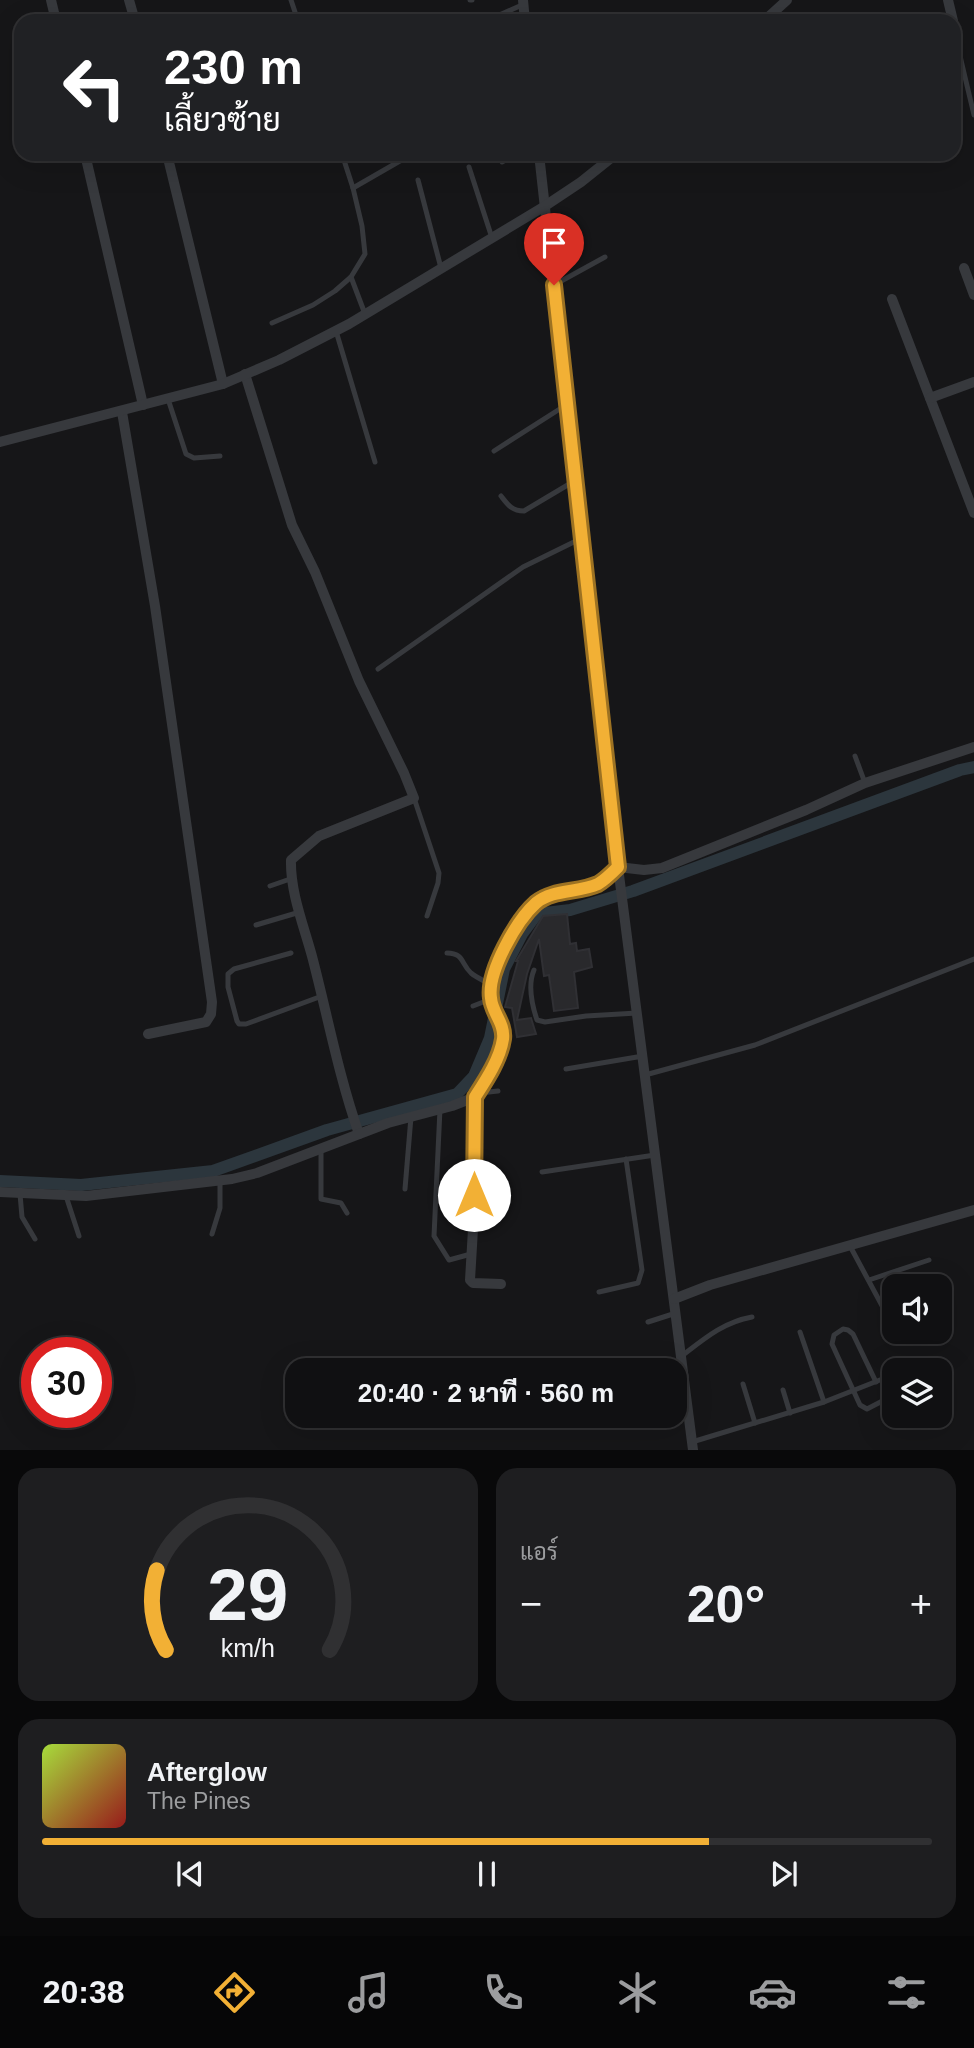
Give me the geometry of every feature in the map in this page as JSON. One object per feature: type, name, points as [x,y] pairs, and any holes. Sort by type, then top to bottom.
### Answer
[{"type":"street","points":[[772,14],[787,0]]},
{"type":"street","points":[[87,161],[143,405]]},
{"type":"street","points":[[169,161],[223,384]]},
{"type":"street","points":[[540,161],[618,867],[682,1356]]},
{"type":"street","points":[[0,442],[223,384],[245,374],[365,314],[545,206],[607,161]]},
{"type":"street","points":[[964,268],[974,295]]},
{"type":"street","points":[[892,299],[974,513]]},
{"type":"street","points":[[245,374],[292,524],[315,572],[359,681],[414,798],[319,836],[292,860],[300,911],[358,1130]]},
{"type":"street","points":[[930,398],[974,382]]},
{"type":"street","points":[[122,412],[155,606],[212,1002],[211,1014],[206,1022],[148,1034]]},
{"type":"street","points":[[501,1284],[471,1282],[476,1095],[503,1040],[500,1020],[492,1004],[491,985],[513,932],[535,904],[546,896],[598,884],[618,867],[644,870],[662,867],[806,810],[865,783],[974,747]]},
{"type":"street","points":[[0,1192],[65,1195],[121,1193],[220,1181],[257,1173],[358,1130],[440,1109],[476,1095]]},
{"type":"street","points":[[674,1298],[710,1285],[974,1210]]},
{"type":"street","points":[[687,1419],[693,1446]]},
{"type":"lane","points":[[500,14],[523,2]]},
{"type":"lane","points":[[961,60],[974,115]]},
{"type":"lane","points":[[272,323],[313,305],[351,277],[365,254],[362,226],[344,161]]},
{"type":"lane","points":[[353,188],[400,161]]},
{"type":"lane","points":[[468,167],[492,238]]},
{"type":"lane","points":[[418,180],[441,268]]},
{"type":"lane","points":[[554,285],[605,257]]},
{"type":"lane","points":[[351,277],[365,314]]},
{"type":"lane","points":[[336,330],[375,462]]},
{"type":"lane","points":[[168,398],[186,454],[194,458],[220,456]]},
{"type":"lane","points":[[494,451],[566,405]]},
{"type":"lane","points":[[501,496],[509,507],[524,511],[576,480]]},
{"type":"lane","points":[[378,668],[523,567],[582,538]]},
{"type":"lane","points":[[855,757],[865,783]]},
{"type":"lane","points":[[414,798],[439,873],[427,916]]},
{"type":"lane","points":[[270,886],[293,878]]},
{"type":"lane","points":[[256,925],[300,911]]},
{"type":"lane","points":[[291,953],[234,969],[228,974],[228,987],[239,1024],[246,1024],[322,996]]},
{"type":"lane","points":[[447,953],[455,953],[461,957],[472,975],[491,985]]},
{"type":"lane","points":[[645,1075],[755,1045],[974,959]]},
{"type":"lane","points":[[534,970],[531,988],[537,1020],[545,1022],[637,1013]]},
{"type":"lane","points":[[473,1006],[492,1004]]},
{"type":"lane","points":[[566,1069],[643,1056]]},
{"type":"lane","points":[[476,1095],[498,1091]]},
{"type":"lane","points":[[440,1109],[434,1236],[449,1260],[472,1254]]},
{"type":"lane","points":[[405,1189],[411,1117]]},
{"type":"lane","points":[[321,1147],[321,1199],[341,1203],[347,1213]]},
{"type":"lane","points":[[542,1172],[655,1155]]},
{"type":"lane","points":[[599,1292],[638,1283],[641,1279],[642,1270],[626,1159]]},
{"type":"lane","points":[[212,1234],[220,1208],[220,1181]]},
{"type":"lane","points":[[20,1193],[22,1217],[35,1239]]},
{"type":"lane","points":[[65,1195],[79,1236]]},
{"type":"lane","points":[[850,1246],[882,1305]]},
{"type":"lane","points":[[869,1280],[929,1260]]},
{"type":"lane","points":[[648,1322],[676,1313]]},
{"type":"lane","points":[[682,1356],[729,1322],[752,1317]]},
{"type":"lane","points":[[876,1382],[853,1334],[843,1329],[834,1335],[832,1344],[860,1405],[867,1409],[882,1401]]},
{"type":"lane","points":[[800,1332],[824,1402]]},
{"type":"lane","points":[[693,1446],[882,1379]]},
{"type":"lane","points":[[743,1384],[755,1423]]},
{"type":"lane","points":[[783,1390],[790,1413]]},
{"type":"building","points":[[567,914],[570,944],[576,943],[577,951],[589,949],[592,967],[574,972],[578,1008],[554,1011],[549,975],[544,976],[539,939],[527,974],[517,1020],[531,1018],[536,1034],[517,1037],[512,1008],[505,1007],[516,961],[543,916]]},
{"type":"waterway","points":[[0,1181],[81,1185],[213,1171],[327,1130],[457,1094],[474,1076],[490,1038],[504,969],[522,934],[537,914],[570,910],[633,891],[974,767]]},
{"type":"route","points":[[474,1195],[475,1097],[483,1086],[503,1040],[503,1029],[491,999],[491,985],[502,955],[513,932],[535,904],[546,896],[598,884],[618,867],[554,285]]}]
